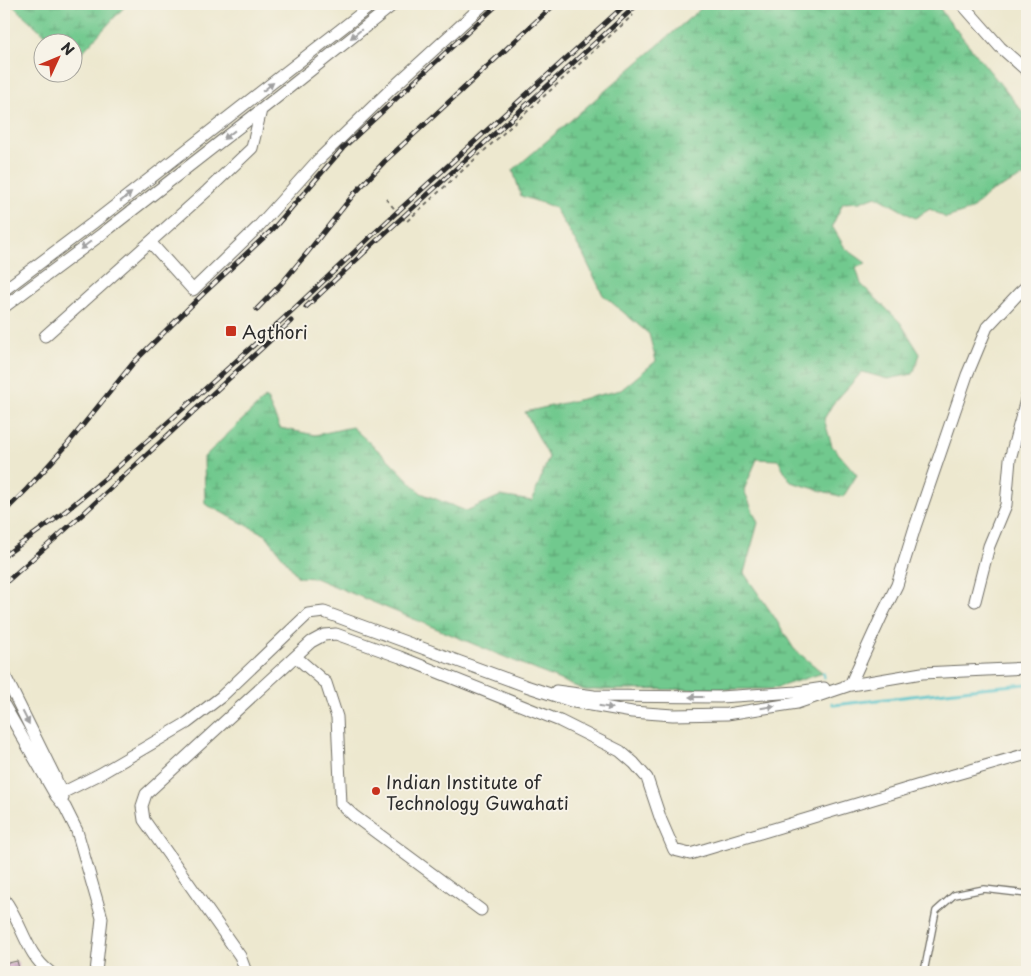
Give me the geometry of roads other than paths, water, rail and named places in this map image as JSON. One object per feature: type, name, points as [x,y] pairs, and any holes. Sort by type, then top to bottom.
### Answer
[{"type":"street","points":[[4,290],[93,223],[373,4]]},
{"type":"street","points":[[4,307],[102,234],[394,4]]},
{"type":"street","points":[[150,242],[193,290],[258,228],[318,160],[389,90],[484,4]]},
{"type":"street","points":[[962,4],[1000,47],[1027,71]]},
{"type":"street","points":[[45,336],[207,191],[252,148],[261,110]]},
{"type":"street","points":[[93,223],[102,234]]},
{"type":"street","points":[[59,794],[100,774],[187,723],[221,697],[308,614],[324,612],[574,702],[632,712],[726,714],[797,703],[850,686],[897,585],[961,393],[987,327],[1027,286]]},
{"type":"street","points":[[975,601],[989,546],[1006,506],[1010,459],[1027,396]]},
{"type":"street","points":[[246,972],[240,956],[144,820],[142,806],[146,794],[311,642],[324,635],[336,634],[400,657],[560,721],[620,751],[647,778],[661,820],[674,850],[690,854],[1027,754]]},
{"type":"street","points":[[296,657],[326,683],[337,717],[341,804],[354,816],[481,910]]},
{"type":"street","points":[[526,686],[594,696],[720,697],[850,686],[922,673],[1027,668]]},
{"type":"street","points":[[4,674],[55,778],[59,794]]},
{"type":"street","points":[[4,704],[59,794],[77,831],[102,918],[96,972]]},
{"type":"street","points":[[4,899],[30,949],[44,968],[50,972]]},
{"type":"lane","points":[[924,972],[936,911],[954,895],[984,889],[1027,894]]},
{"type":"waterway","points":[[823,673],[824,677]]},
{"type":"waterway","points":[[832,703],[834,705],[1027,684]]},
{"type":"railway","points":[[4,512],[66,446],[134,362],[273,229],[343,148],[498,4]]},
{"type":"railway","points":[[257,309],[282,283],[354,194],[385,161],[555,4]]},
{"type":"railway","points":[[4,556],[62,514],[108,476],[284,318],[397,212],[626,4]]},
{"type":"railway","points":[[363,253],[638,4]]},
{"type":"railway","points":[[306,307],[368,249]]},
{"type":"railway","points":[[4,584],[84,513],[291,321]]},
{"type":"place","name":"Agthori","points":[[231,331]]},
{"type":"place","name":"Indian Institute of Technology Guwahati","points":[[376,791]]}]
